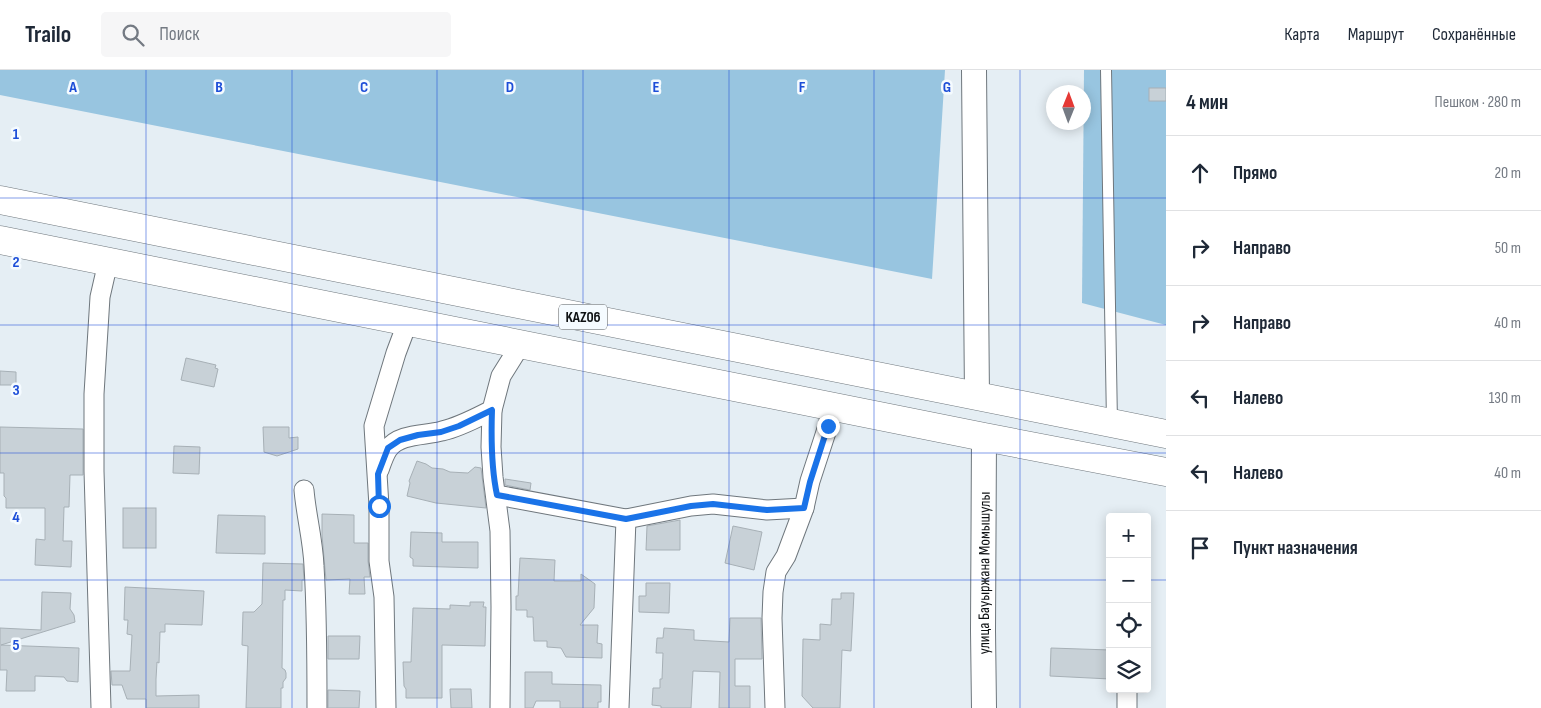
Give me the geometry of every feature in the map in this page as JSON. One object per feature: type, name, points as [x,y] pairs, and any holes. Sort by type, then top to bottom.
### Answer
[{"type":"highway","name":"KАZ06","points":[[0,200],[1166,434]]},
{"type":"highway","name":"KАZ06","points":[[0,240],[1166,472]]},
{"type":"street","points":[[974,70],[977,397]]},
{"type":"street","points":[[100,708],[94,394],[100,297],[108,262]]},
{"type":"street","points":[[386,708],[384,596],[379,561],[378,474],[374,426],[396,353],[408,321]]},
{"type":"street","points":[[500,708],[500,531],[491,447],[492,410],[501,376],[521,344]]},
{"type":"street","points":[[775,708],[773,592],[776,572],[786,556],[804,508],[832,407]]},
{"type":"street","points":[[378,474],[388,448],[400,440],[441,432],[459,426],[492,410]]},
{"type":"street","name":"улица Бауыржана Момышулы","points":[[984,437],[982,631],[984,708]]},
{"type":"street","points":[[304,490],[305,511],[314,564],[317,708]]},
{"type":"street","points":[[497,495],[626,519],[691,506],[713,504],[767,510],[804,508]]},
{"type":"street","points":[[619,708],[626,519]]},
{"type":"street","points":[[1127,693],[1127,708]]},
{"type":"lane","points":[[1106,70],[1112,424]]},
{"type":"shaded area","points":[[0,70],[945,70],[932,279],[0,95]]},
{"type":"shaded area","points":[[1084,70],[1166,70],[1166,325],[1082,303],[1083,130],[1091,130],[1091,85],[1084,85]]},
{"type":"building","points":[[1149,88],[1166,88],[1166,101],[1149,101]]},
{"type":"building","points":[[186,358],[216,365],[215,368],[218,369],[214,387],[181,380]]},
{"type":"building","points":[[0,371],[16,372],[16,385],[0,385]]},
{"type":"building","points":[[0,427],[83,429],[83,475],[70,475],[69,507],[64,507],[63,541],[72,541],[71,567],[35,565],[36,539],[45,540],[45,508],[6,508],[4,473],[0,473]]},
{"type":"building","points":[[263,427],[289,427],[289,438],[298,437],[298,449],[277,456],[264,452]]},
{"type":"building","points":[[174,446],[200,447],[199,474],[173,473]]},
{"type":"building","points":[[417,461],[432,468],[450,472],[468,473],[475,467],[481,468],[486,508],[436,503],[407,496],[409,481]]},
{"type":"building","points":[[505,479],[531,483],[530,490],[505,485]]},
{"type":"building","points":[[123,508],[156,508],[156,548],[123,548]]},
{"type":"building","points":[[322,514],[354,515],[354,543],[368,543],[370,577],[364,577],[365,594],[349,594],[350,579],[326,580]]},
{"type":"building","points":[[218,515],[265,516],[265,554],[216,553]]},
{"type":"building","points":[[680,520],[680,550],[646,550],[647,526]]},
{"type":"building","points":[[733,526],[762,532],[754,570],[725,563]]},
{"type":"building","points":[[411,532],[442,533],[442,542],[478,542],[478,568],[413,566],[413,559],[410,557]]},
{"type":"building","points":[[520,558],[555,560],[554,581],[581,581],[581,574],[595,584],[594,608],[580,625],[598,625],[597,643],[602,644],[602,658],[566,657],[561,648],[547,647],[547,641],[534,641],[533,617],[527,617],[527,610],[516,610]]},
{"type":"building","points":[[263,563],[303,564],[304,580],[302,580],[302,591],[285,590],[285,600],[283,600],[282,668],[285,670],[286,678],[283,682],[283,688],[281,688],[281,708],[246,708],[248,646],[242,645],[243,612],[254,612],[262,604]]},
{"type":"building","points":[[646,583],[670,583],[669,613],[639,612],[639,596],[646,596]]},
{"type":"building","points":[[125,587],[204,591],[202,625],[165,624],[165,632],[160,632],[159,663],[157,662],[156,679],[156,696],[199,695],[199,708],[146,708],[146,699],[127,699],[122,685],[112,685],[111,671],[130,671],[132,635],[127,634],[128,620],[124,620]]},
{"type":"building","points":[[42,592],[71,593],[70,609],[74,615],[75,622],[1,645],[79,648],[78,682],[67,681],[64,677],[35,676],[35,691],[6,691],[7,670],[0,670],[0,628],[41,630]]},
{"type":"building","points":[[841,593],[854,593],[851,651],[842,650],[840,708],[813,708],[802,696],[803,639],[820,640],[820,624],[831,625],[832,599],[841,599]]},
{"type":"building","points":[[470,602],[484,602],[483,607],[486,607],[485,646],[442,645],[442,698],[406,698],[403,662],[411,662],[413,608],[450,609],[450,605],[470,606]]},
{"type":"building","points":[[730,618],[761,618],[762,659],[735,659],[735,686],[750,686],[750,708],[719,708],[720,672],[693,671],[691,708],[661,708],[661,706],[652,705],[653,688],[660,688],[660,679],[662,679],[663,653],[656,653],[657,638],[663,638],[664,628],[694,630],[694,640],[729,642]]},
{"type":"building","points":[[328,636],[360,636],[359,659],[328,659]]},
{"type":"building","points":[[1051,648],[1106,650],[1106,679],[1050,676]]},
{"type":"building","points":[[525,672],[552,672],[552,684],[601,685],[601,702],[598,702],[598,708],[560,708],[560,701],[536,701],[533,708],[525,708]]},
{"type":"building","points":[[450,689],[471,689],[472,708],[451,708]]},
{"type":"building","points":[[328,690],[360,691],[359,708],[328,708]]},
{"type":"route","points":[[379,506],[378,474],[388,448],[400,440],[441,432],[459,426],[492,410],[491,447],[493,477],[497,495],[626,519],[691,506],[713,504],[767,510],[804,508],[810,482],[828,426]]}]
